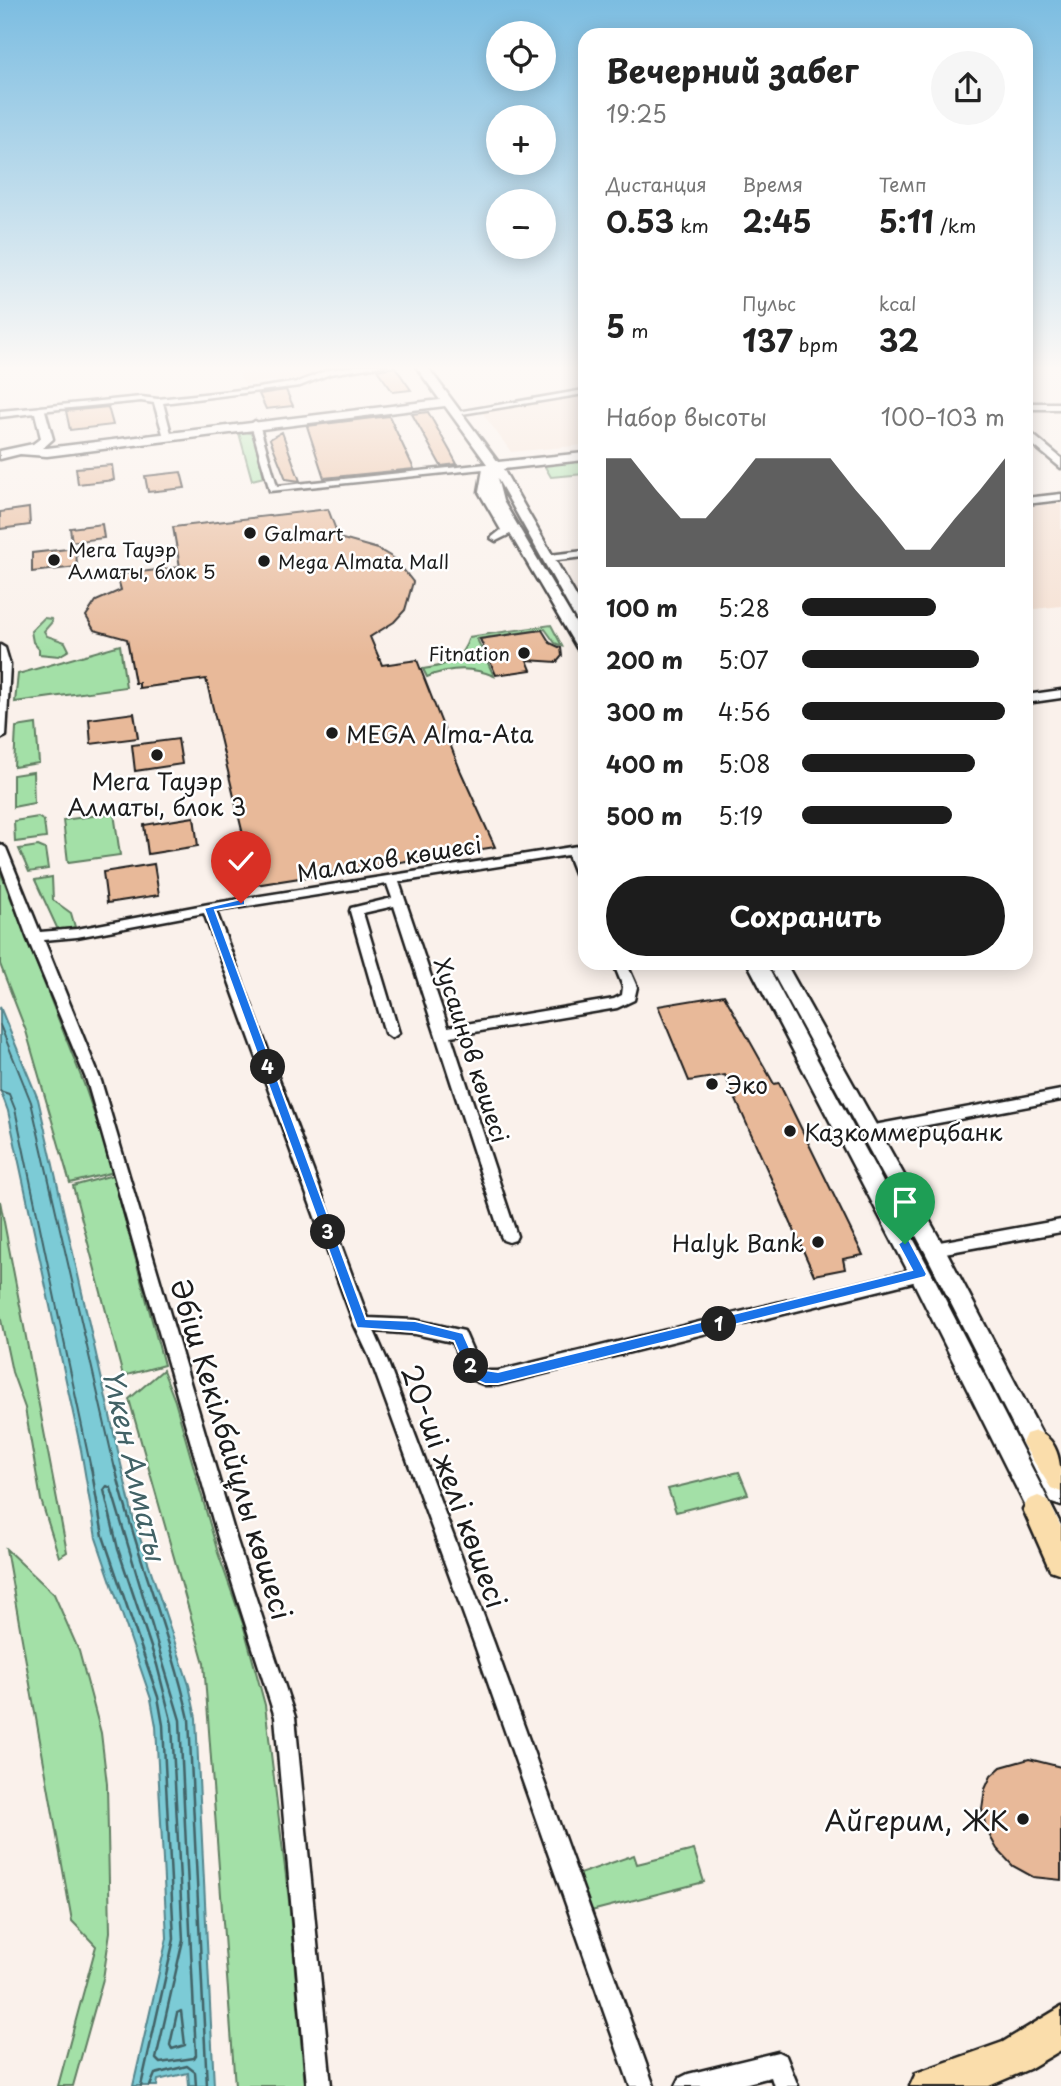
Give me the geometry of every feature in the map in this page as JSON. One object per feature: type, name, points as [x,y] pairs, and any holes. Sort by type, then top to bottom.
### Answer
[{"type":"main road","points":[[488,462],[501,474],[578,610]]},
{"type":"main road","points":[[490,466],[524,462]]},
{"type":"main road","points":[[490,466],[496,501],[578,638]]},
{"type":"main road","points":[[1033,698],[1061,694]]},
{"type":"main road","points":[[759,970],[921,1274],[982,1395],[1050,1502],[1061,1560]]},
{"type":"main road","points":[[780,970],[1036,1443],[1061,1479]]},
{"type":"main road","points":[[1036,1443],[1061,1551]]},
{"type":"main road","points":[[929,2086],[1006,2060],[1051,2035],[1061,2026]]},
{"type":"street","points":[[266,462],[273,489],[490,466],[484,492],[506,530],[505,534],[496,538]]},
{"type":"street","points":[[1033,500],[1061,497]]},
{"type":"street","points":[[549,558],[578,555]]},
{"type":"street","points":[[0,648],[5,665],[0,736]]},
{"type":"street","name":"Әбіш Кекілбайұлы көшесі","points":[[0,848],[94,1082],[228,1541],[285,1717],[319,2086]]},
{"type":"street","name":"Малахов көшесі","points":[[34,937],[77,933],[209,908],[578,850]]},
{"type":"street","name":"Хусаинов көшесі","points":[[392,879],[509,1236]]},
{"type":"street","points":[[392,1033],[356,911],[398,901]]},
{"type":"street","name":"20-ші желі көшесі","points":[[209,908],[362,1324],[378,1358],[484,1643],[642,2086]]},
{"type":"street","points":[[442,1033],[617,1003],[629,997],[630,987],[623,970]]},
{"type":"street","points":[[869,1131],[1061,1095]]},
{"type":"street","points":[[934,1250],[1061,1226]]},
{"type":"street","points":[[362,1324],[415,1326],[458,1336],[474,1373],[485,1378],[498,1378],[921,1274]]},
{"type":"street","points":[[688,2086],[778,2064],[786,2086]]},
{"type":"shaded area","points":[[1061,503],[1061,606],[1033,609],[1033,506]]},
{"type":"green space","points":[[247,462],[260,462],[264,477],[252,480]]},
{"type":"green space","points":[[578,462],[578,475],[551,477],[544,465]]},
{"type":"green space","points":[[44,618],[51,619],[52,622],[44,631],[47,636],[65,642],[69,650],[59,656],[39,654],[39,649],[33,642],[31,631]]},
{"type":"green space","points":[[551,625],[562,646],[555,643],[545,629],[477,639],[494,676],[461,669],[427,677],[423,669],[452,661],[462,652],[469,637]]},
{"type":"green space","points":[[120,645],[126,687],[15,702],[18,674]]},
{"type":"green space","points":[[36,724],[39,763],[14,767],[16,727]]},
{"type":"green space","points":[[33,772],[34,803],[13,807],[13,775]]},
{"type":"green space","points":[[114,813],[120,855],[68,862],[63,820]]},
{"type":"green space","points":[[38,817],[44,821],[46,838],[15,842],[14,821]]},
{"type":"green space","points":[[38,846],[45,849],[48,869],[29,872],[19,849]]},
{"type":"green space","points":[[0,871],[84,1084],[114,1172],[70,1183],[26,1031],[0,964]]},
{"type":"green space","points":[[52,877],[53,900],[71,913],[75,927],[58,930],[35,880]]},
{"type":"green space","points":[[113,1175],[164,1365],[123,1376],[73,1186]]},
{"type":"green space","points":[[0,1201],[67,1552],[59,1557],[41,1500],[25,1408],[12,1372],[0,1315]]},
{"type":"green space","points":[[163,1370],[175,1401],[218,1553],[243,1624],[265,1705],[289,1901],[305,2086],[235,2086],[204,1663],[129,1399]]},
{"type":"green space","points":[[739,1472],[748,1494],[676,1512],[668,1489]]},
{"type":"green space","points":[[6,1549],[54,1594],[79,1651],[101,1733],[107,1784],[110,1932],[103,1979],[73,2086],[58,2086],[96,1946],[72,1921]]},
{"type":"green space","points":[[694,1850],[704,1882],[591,1911],[579,1874],[634,1855],[637,1864]]},
{"type":"water","points":[[0,1007],[38,1099],[133,1517],[189,1685],[196,1718],[214,2086],[189,2086],[188,2073],[158,2080],[157,2086],[133,2086],[167,1938],[156,1726],[151,1699],[96,1538],[81,1450],[8,1111],[0,1089]]},
{"type":"building","points":[[279,462],[293,462],[300,481],[286,479]]},
{"type":"building","points":[[319,462],[411,462],[414,469],[324,478]]},
{"type":"building","points":[[439,462],[457,464],[441,466]]},
{"type":"building","points":[[112,465],[114,480],[78,484],[76,468]]},
{"type":"building","points":[[181,472],[185,488],[148,492],[145,476]]},
{"type":"building","points":[[29,508],[30,525],[0,529],[0,512]]},
{"type":"building","name":"MEGA Alma-Ata","points":[[328,509],[339,538],[378,549],[395,559],[413,582],[405,610],[394,622],[370,637],[382,665],[417,660],[461,772],[495,847],[255,885],[206,679],[139,688],[139,683],[135,683],[127,639],[94,630],[86,616],[96,601],[121,590],[117,575],[180,567],[173,527]]},
{"type":"building","points":[[102,524],[104,538],[72,542],[70,528]]},
{"type":"building","name":"Мега Тауэр Алматы, блок 5","points":[[76,548],[77,567],[32,572],[32,553]]},
{"type":"building","name":"Fitnation","points":[[542,630],[550,643],[561,648],[562,656],[557,662],[527,660],[531,670],[496,675],[480,639]]},
{"type":"building","points":[[134,713],[138,738],[91,744],[89,719]]},
{"type":"building","name":"Мега Тауэр Алматы, блок 3","points":[[178,739],[182,764],[135,771],[132,745]]},
{"type":"building","points":[[194,817],[198,846],[148,854],[144,825]]},
{"type":"building","points":[[154,864],[159,895],[107,903],[103,872]]},
{"type":"building","points":[[724,995],[774,1084],[779,1083],[863,1255],[843,1259],[845,1269],[814,1275],[725,1075],[689,1081],[658,1006]]},
{"type":"building","name":"Айгерим, ЖК","points":[[1029,1759],[1061,1767],[1061,1880],[1033,1877],[1013,1866],[997,1849],[986,1829],[982,1809],[985,1789],[991,1776],[1001,1767]]},
{"type":"place","name":"Galmart","points":[[250,533]]},
{"type":"place","name":"Мега Тауэр Алматы, блок 5","points":[[54,560]]},
{"type":"place","name":"Mega Almata Mall","points":[[264,561]]},
{"type":"place","name":"Fitnation","points":[[524,653]]},
{"type":"place","name":"MEGA Alma-Ata","points":[[332,733]]},
{"type":"place","name":"Мега Тауэр Алматы, блок 3","points":[[157,755]]},
{"type":"place","name":"Эко","points":[[712,1084]]},
{"type":"place","name":"Казкоммерцбанк","points":[[790,1131]]},
{"type":"place","name":"Halyk Bank","points":[[818,1242]]},
{"type":"place","name":"Айгерим, ЖК","points":[[1023,1819]]},
{"type":"route","points":[[241,903],[209,908],[362,1324],[415,1326],[458,1336],[474,1373],[485,1378],[498,1378],[921,1274],[905,1244]]},
{"type":"water label","name":"Үлкен Алматы","points":[[135,1464]]}]
